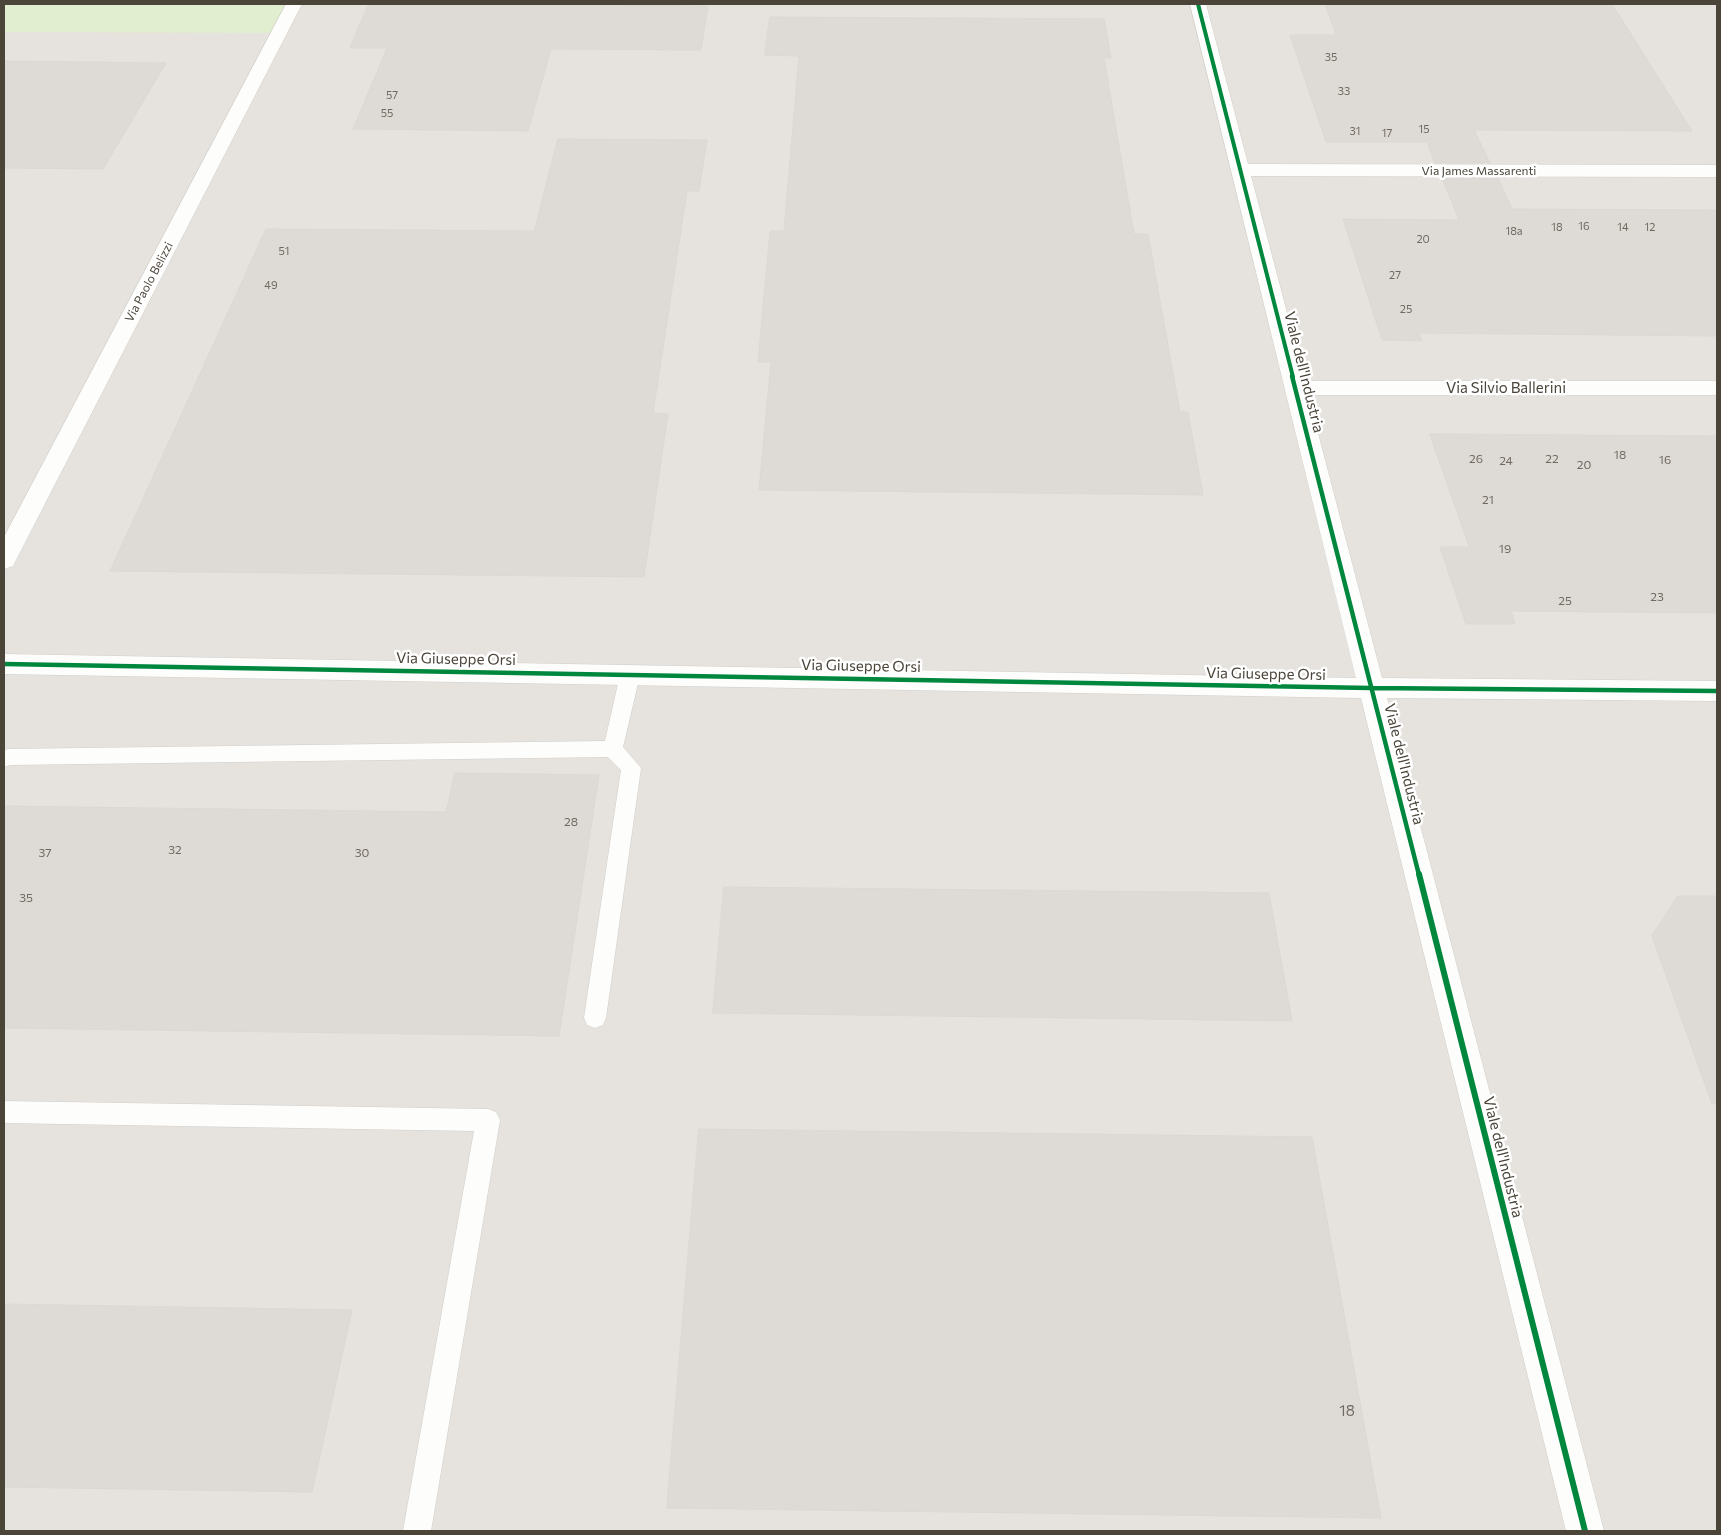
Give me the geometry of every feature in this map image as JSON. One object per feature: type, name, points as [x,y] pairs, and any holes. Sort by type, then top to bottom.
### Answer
[{"type":"street","name":"Via Paolo Belizzi","points":[[4,560],[294,4]]},
{"type":"street","name":"Viale dell'Industria","points":[[1198,4],[1585,1531]]},
{"type":"street","name":"Via James Massarenti","points":[[1240,170],[1717,171]]},
{"type":"street","name":"Via Silvio Ballerini","points":[[1295,388],[1717,388]]},
{"type":"street","name":"Via Giuseppe Orsi","points":[[4,664],[1371,688],[1717,690]]},
{"type":"lane","points":[[613,749],[630,675]]},
{"type":"lane","points":[[4,759],[8,756],[613,749],[631,768],[595,1018]]},
{"type":"lane","points":[[4,1112],[488,1120],[418,1531]]},
{"type":"shaded area","points":[[4,4],[1717,4],[1717,1531],[4,1531]]},
{"type":"green space","points":[[6,4],[294,4],[278,33],[4,32],[4,6]]},
{"type":"building","points":[[369,4],[708,6],[701,50],[551,49],[528,131],[353,129],[387,48],[350,48]]},
{"type":"building","points":[[1325,4],[1612,4],[1692,131],[1474,130],[1490,163],[1435,163],[1427,142],[1326,142],[1290,35],[1336,35]]},
{"type":"building","points":[[770,17],[1104,19],[1111,58],[1104,58],[1134,234],[1148,234],[1180,412],[1188,412],[1203,495],[759,490],[771,362],[758,362],[770,231],[784,231],[799,56],[765,55]]},
{"type":"building","points":[[4,61],[166,63],[103,169],[4,168]]},
{"type":"building","points":[[558,139],[707,140],[699,191],[687,191],[653,413],[668,414],[644,577],[110,571],[266,229],[534,231]]},
{"type":"building","points":[[1442,178],[1498,178],[1512,209],[1717,210],[1717,336],[1419,333],[1422,341],[1382,340],[1343,219],[1459,220]]},
{"type":"building","points":[[1430,434],[1717,436],[1717,613],[1511,611],[1515,624],[1466,624],[1440,547],[1469,547]]},
{"type":"building","points":[[455,773],[599,775],[559,1036],[4,1028],[4,806],[446,812]]},
{"type":"building","points":[[724,887],[1269,893],[1292,1021],[713,1013]]},
{"type":"building","points":[[1678,896],[1717,896],[1717,1103],[1712,1104],[1652,936]]},
{"type":"building","points":[[699,1129],[1312,1137],[1381,1518],[667,1508]]},
{"type":"building","points":[[4,1304],[352,1310],[312,1492],[4,1487]]},
{"type":"cycle path","points":[[1198,4],[1585,1531]]},
{"type":"cycle path","points":[[4,664],[1371,688],[1717,691]]}]
